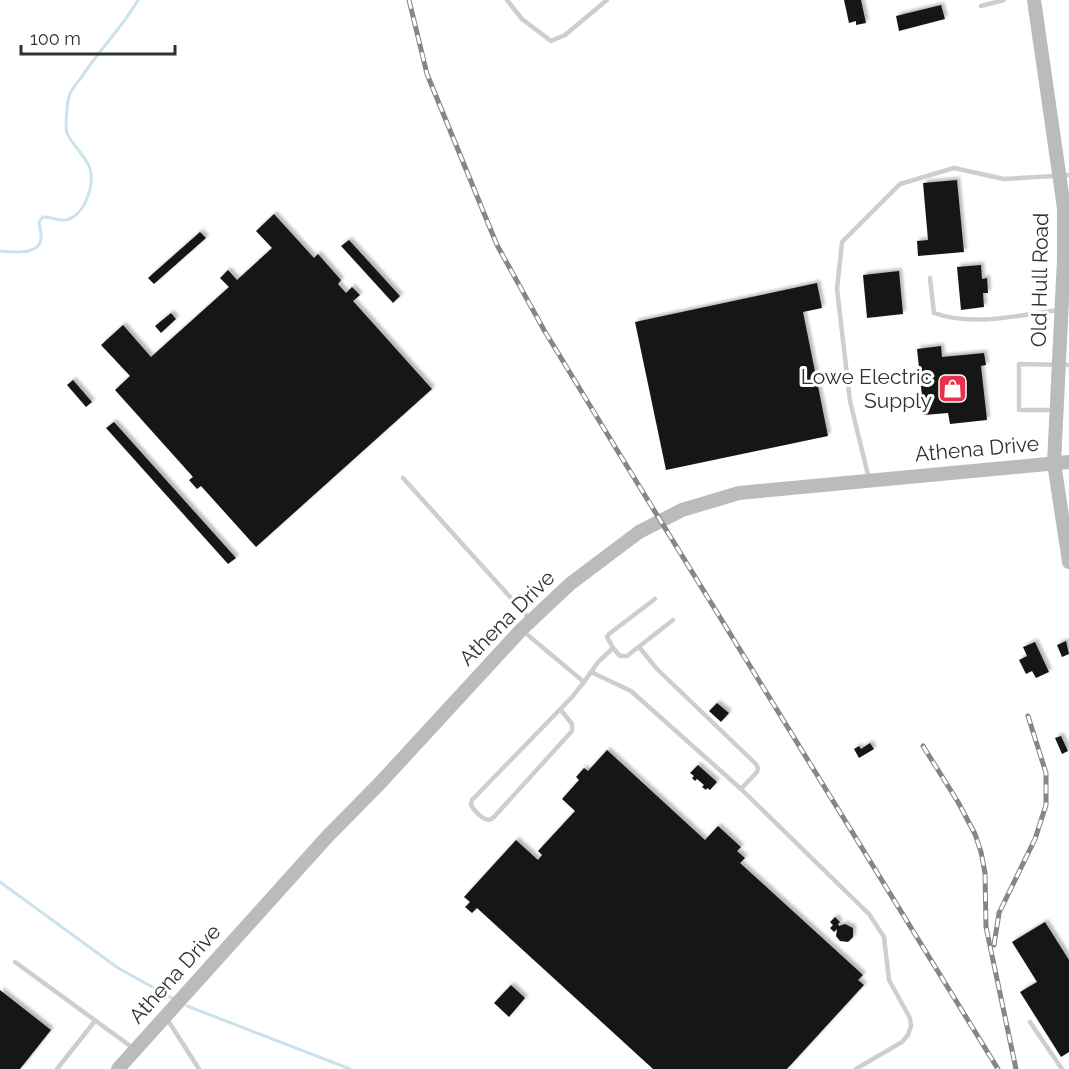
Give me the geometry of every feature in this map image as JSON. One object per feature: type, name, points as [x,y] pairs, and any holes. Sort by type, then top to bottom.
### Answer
[{"type":"street","name":"Old Hull Road","points":[[1034,0],[1064,176],[1062,309],[1064,364],[1056,410],[1054,463],[1069,562]]},
{"type":"street","name":"Athena Drive","points":[[118,1069],[326,838],[526,625],[570,584],[639,532],[682,510],[738,493],[1069,462]]},
{"type":"lane","points":[[507,0],[522,19],[551,41],[565,35],[607,0]]},
{"type":"lane","points":[[981,6],[1004,0]]},
{"type":"lane","points":[[870,480],[850,401],[837,289],[842,242],[900,184],[954,168],[1005,179],[1064,176]]},
{"type":"lane","points":[[930,278],[934,313],[950,319],[980,320],[1062,309]]},
{"type":"lane","points":[[1056,410],[1019,410],[1018,364],[1064,364]]},
{"type":"lane","points":[[403,478],[526,625],[584,682]]},
{"type":"lane","points":[[655,598],[609,634],[607,637],[613,648],[623,657],[674,620]]},
{"type":"lane","points":[[639,647],[657,669],[756,764],[757,772],[741,789]]},
{"type":"lane","points":[[560,709],[572,724],[572,731],[493,818],[485,820],[472,808],[472,800],[560,709],[598,662],[613,648]]},
{"type":"lane","points":[[591,672],[631,691],[741,789],[869,914],[884,937],[889,980],[910,1018],[911,1026],[902,1042],[856,1069]]},
{"type":"lane","points":[[15,962],[135,1049]]},
{"type":"lane","points":[[166,1016],[198,1069]]},
{"type":"lane","points":[[57,1069],[95,1021]]},
{"type":"lane","points":[[1030,1022],[1062,1069]]},
{"type":"building","points":[[844,0],[861,0],[866,23],[856,25],[856,21],[849,23]]},
{"type":"building","points":[[941,5],[945,19],[899,31],[896,16]]},
{"type":"building","points":[[957,180],[964,252],[918,256],[917,241],[928,240],[923,183]]},
{"type":"building","points":[[274,214],[314,258],[318,254],[341,280],[338,284],[346,293],[352,287],[360,295],[353,301],[432,389],[256,547],[201,486],[197,489],[189,480],[193,477],[115,390],[130,376],[101,345],[123,325],[151,357],[229,287],[220,278],[228,270],[237,280],[272,248],[256,231]]},
{"type":"building","points":[[200,232],[206,238],[154,284],[148,278]]},
{"type":"building","points":[[349,240],[400,296],[393,303],[341,246]]},
{"type":"building","points":[[981,265],[982,279],[987,278],[988,293],[983,293],[984,307],[961,310],[957,267]]},
{"type":"building","points":[[899,271],[903,314],[867,318],[863,275]]},
{"type":"building","points":[[817,283],[822,308],[803,312],[828,436],[666,470],[635,322]]},
{"type":"building","points":[[171,313],[176,319],[161,333],[155,326]]},
{"type":"building","name":"Lowe Electric Supply","points":[[941,346],[942,357],[984,353],[986,365],[981,366],[987,420],[950,424],[948,413],[924,415],[917,349]]},
{"type":"building","points":[[73,380],[92,402],[86,407],[67,385]]},
{"type":"building","points":[[114,422],[236,558],[228,564],[106,428]]},
{"type":"building","points":[[1066,641],[1069,654],[1062,657],[1057,645]]},
{"type":"building","points":[[1035,642],[1049,672],[1036,678],[1032,671],[1026,674],[1019,660],[1027,656],[1023,647]]},
{"type":"building","points":[[717,703],[729,713],[721,722],[709,711]]},
{"type":"building","points":[[1061,736],[1068,751],[1062,754],[1055,738]]},
{"type":"building","points":[[870,743],[874,749],[859,758],[854,749],[859,746],[861,749]]},
{"type":"building","points":[[607,750],[705,840],[718,826],[741,847],[737,851],[745,858],[740,863],[863,975],[858,980],[864,985],[787,1069],[653,1069],[477,908],[472,913],[465,907],[470,902],[464,897],[516,840],[538,860],[542,855],[538,851],[575,811],[562,799],[579,780],[576,777],[584,768],[588,771]]},
{"type":"building","points":[[698,765],[717,782],[710,790],[707,788],[706,790],[697,779],[695,781],[692,778],[694,776],[690,773]]},
{"type":"building","points":[[835,917],[840,922],[839,926],[845,924],[853,928],[853,937],[848,942],[840,941],[836,936],[837,929],[834,932],[830,928],[833,925],[830,922]]},
{"type":"building","points":[[1045,922],[1069,960],[1069,1052],[1061,1057],[1020,992],[1037,982],[1012,942]]},
{"type":"building","points":[[511,985],[525,998],[509,1017],[494,1003]]},
{"type":"building","points":[[0,990],[51,1030],[20,1069],[0,1069]]},
{"type":"waterway","points":[[0,251],[25,252],[31,250],[40,243],[39,222],[43,217],[69,219],[75,216],[85,203],[91,178],[86,160],[67,133],[66,115],[70,94],[138,0]]},
{"type":"waterway","points":[[0,882],[118,968],[174,999]]},
{"type":"waterway","points":[[187,1006],[350,1069]]},
{"type":"railway","points":[[409,0],[427,74],[497,245],[544,330],[998,1069]]},
{"type":"railway","points":[[994,945],[999,913],[1035,839],[1046,805],[1046,773],[1028,716]]},
{"type":"railway","points":[[923,746],[958,802],[975,834],[981,852],[985,873],[986,927],[1016,1069]]},
{"type":"place","name":"Lowe Electric Supply","points":[[953,389]]}]
